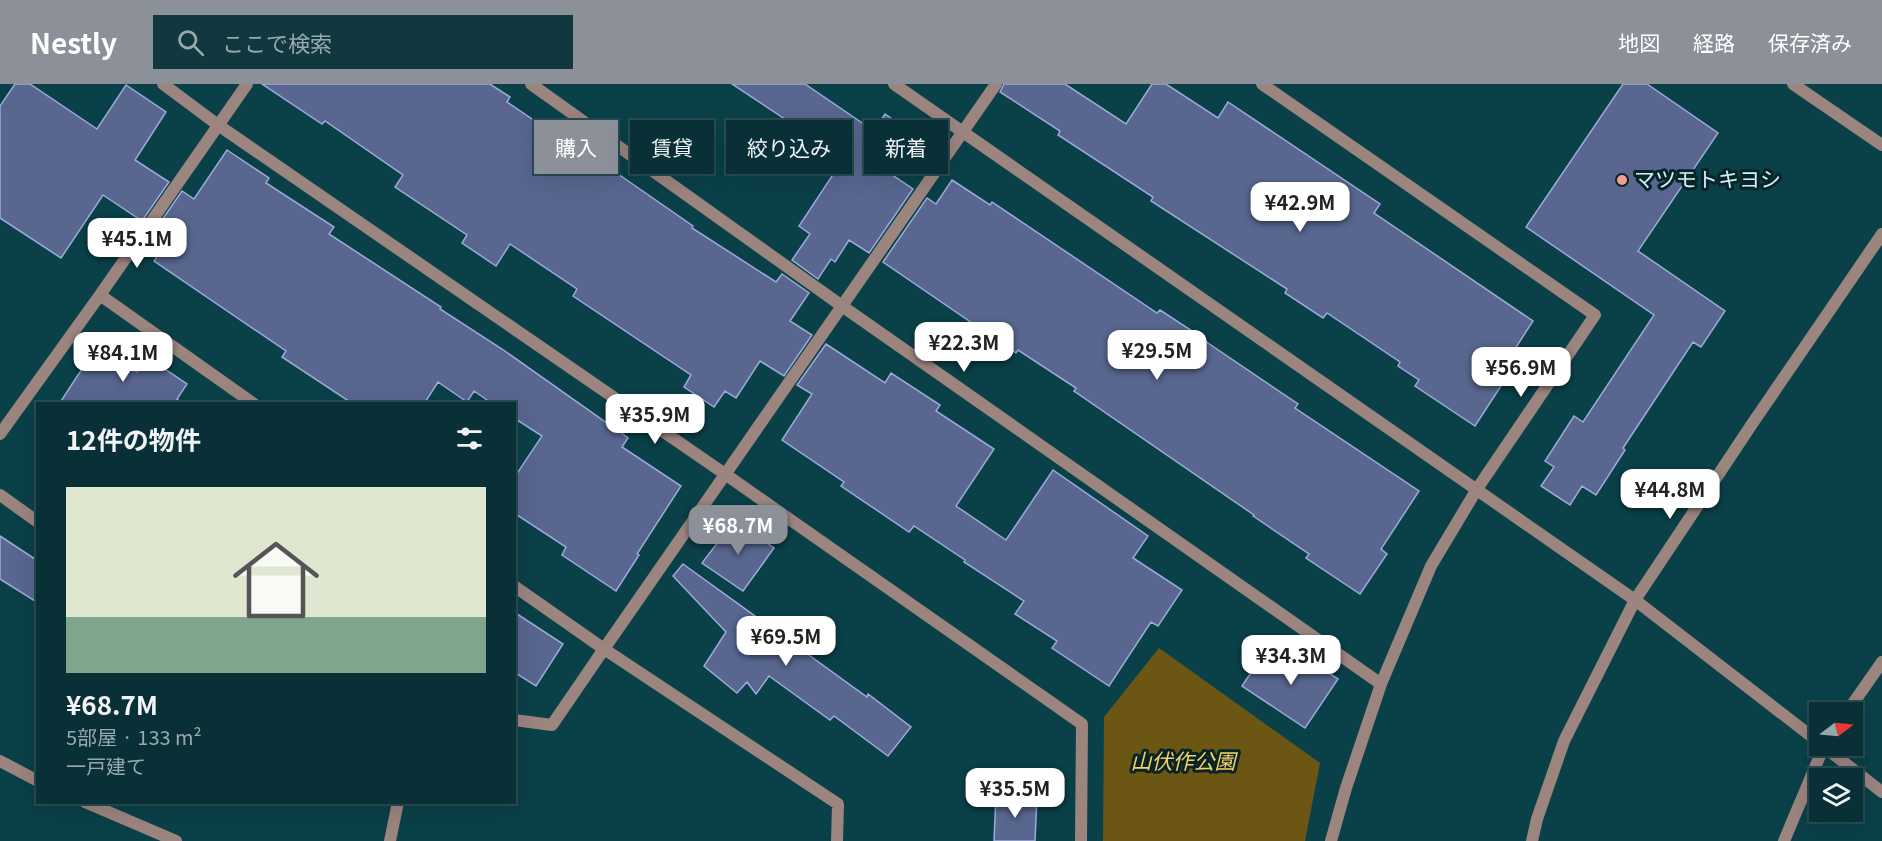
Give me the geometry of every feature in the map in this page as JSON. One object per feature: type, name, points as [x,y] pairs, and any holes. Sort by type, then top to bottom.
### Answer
[{"type":"street","points":[[163,84],[218,125],[725,474],[1082,724],[1082,841]]},
{"type":"street","points":[[0,434],[100,296],[247,84]]},
{"type":"street","points":[[531,84],[842,306],[1381,684]]},
{"type":"street","points":[[894,84],[1635,600],[1809,734]]},
{"type":"street","points":[[516,720],[552,725],[996,84]]},
{"type":"street","points":[[1262,84],[1595,315],[1477,489],[1431,566],[1381,684],[1331,841]]},
{"type":"street","points":[[1793,84],[1882,145]]},
{"type":"street","points":[[1532,841],[1537,819],[1564,741],[1635,600],[1882,234]]},
{"type":"street","points":[[100,296],[251,402]]},
{"type":"street","points":[[0,495],[36,521]]},
{"type":"street","points":[[516,587],[604,649],[838,804],[837,841]]},
{"type":"street","points":[[1854,702],[1882,662]]},
{"type":"street","points":[[1784,841],[1819,756]]},
{"type":"street","points":[[1837,756],[1882,792]]},
{"type":"street","points":[[0,761],[36,780]]},
{"type":"street","points":[[90,804],[176,841]]},
{"type":"street","points":[[390,841],[398,804]]},
{"type":"green space","name":"山伏作公園","points":[[1159,648],[1320,763],[1305,841],[1103,841],[1104,717]]},
{"type":"building","points":[[15,84],[30,84],[97,129],[126,85],[166,112],[135,160],[169,182],[142,221],[103,195],[61,258],[0,218],[0,106]]},
{"type":"building","points":[[262,84],[490,84],[510,97],[507,102],[534,120],[534,174],[618,174],[693,226],[692,228],[776,282],[782,274],[809,293],[790,321],[812,335],[784,376],[760,361],[736,398],[725,391],[714,407],[684,387],[691,375],[573,296],[577,289],[510,244],[496,266],[462,243],[467,235],[395,187],[403,175],[325,121],[322,124]]},
{"type":"building","points":[[732,84],[805,84],[864,124],[864,174],[891,174],[913,189],[869,253],[849,240],[835,262],[831,259],[818,279],[792,260],[810,234],[799,226],[833,174],[852,174],[852,120],[786,120]]},
{"type":"building","points":[[1004,84],[1065,84],[1126,124],[1152,84],[1166,84],[1218,118],[1228,102],[1380,204],[1374,213],[1533,321],[1494,381],[1501,386],[1475,426],[1415,386],[1419,380],[1398,366],[1400,362],[1327,313],[1323,318],[1285,293],[1287,289],[1151,201],[1153,197],[1058,135],[1060,131],[1000,92]]},
{"type":"building","name":"マツモトキヨシ","points":[[1623,84],[1647,84],[1718,133],[1638,251],[1725,311],[1701,347],[1693,342],[1623,448],[1625,450],[1596,495],[1582,486],[1570,505],[1541,486],[1554,467],[1545,461],[1574,416],[1583,422],[1654,315],[1526,227]]},
{"type":"building","points":[[885,114],[894,120],[881,120]]},
{"type":"building","points":[[227,150],[269,178],[266,183],[334,227],[329,234],[441,307],[440,309],[502,349],[628,438],[622,447],[681,486],[616,591],[562,555],[566,547],[516,514],[516,475],[542,436],[516,419],[516,402],[490,402],[474,391],[467,402],[438,382],[425,402],[350,402],[282,357],[286,351],[154,261],[169,239],[155,230],[182,191],[194,199]]},
{"type":"building","points":[[952,180],[990,205],[992,202],[1157,313],[1160,310],[1203,338],[1298,404],[1295,408],[1419,491],[1381,549],[1387,554],[1360,594],[1306,558],[1309,554],[1074,391],[1076,388],[1018,350],[1016,353],[883,262],[927,198],[936,204]]},
{"type":"building","points":[[826,344],[885,383],[891,373],[940,405],[936,411],[994,449],[956,506],[1006,540],[1053,470],[1148,536],[1133,558],[1182,590],[1158,626],[1151,622],[1109,686],[1052,648],[1057,641],[1015,614],[1024,601],[914,526],[909,532],[841,486],[844,482],[782,440],[812,394],[797,385]]},
{"type":"building","points":[[97,346],[137,372],[147,357],[187,384],[177,399],[181,402],[60,402]]},
{"type":"building","points":[[735,520],[774,548],[743,591],[702,563]]},
{"type":"building","points":[[0,536],[36,560],[36,602],[0,579]]},
{"type":"building","points":[[683,564],[867,697],[868,694],[911,727],[888,756],[834,716],[830,720],[769,676],[756,694],[747,682],[737,693],[704,666],[726,632],[673,576]]},
{"type":"building","points":[[516,613],[563,644],[536,686],[516,673]]},
{"type":"building","points":[[1266,650],[1291,667],[1300,654],[1338,679],[1305,728],[1242,686]]},
{"type":"building","points":[[996,796],[1037,797],[1035,841],[994,841]]},
{"type":"place","name":"マツモトキヨシ","points":[[1622,180]]}]
